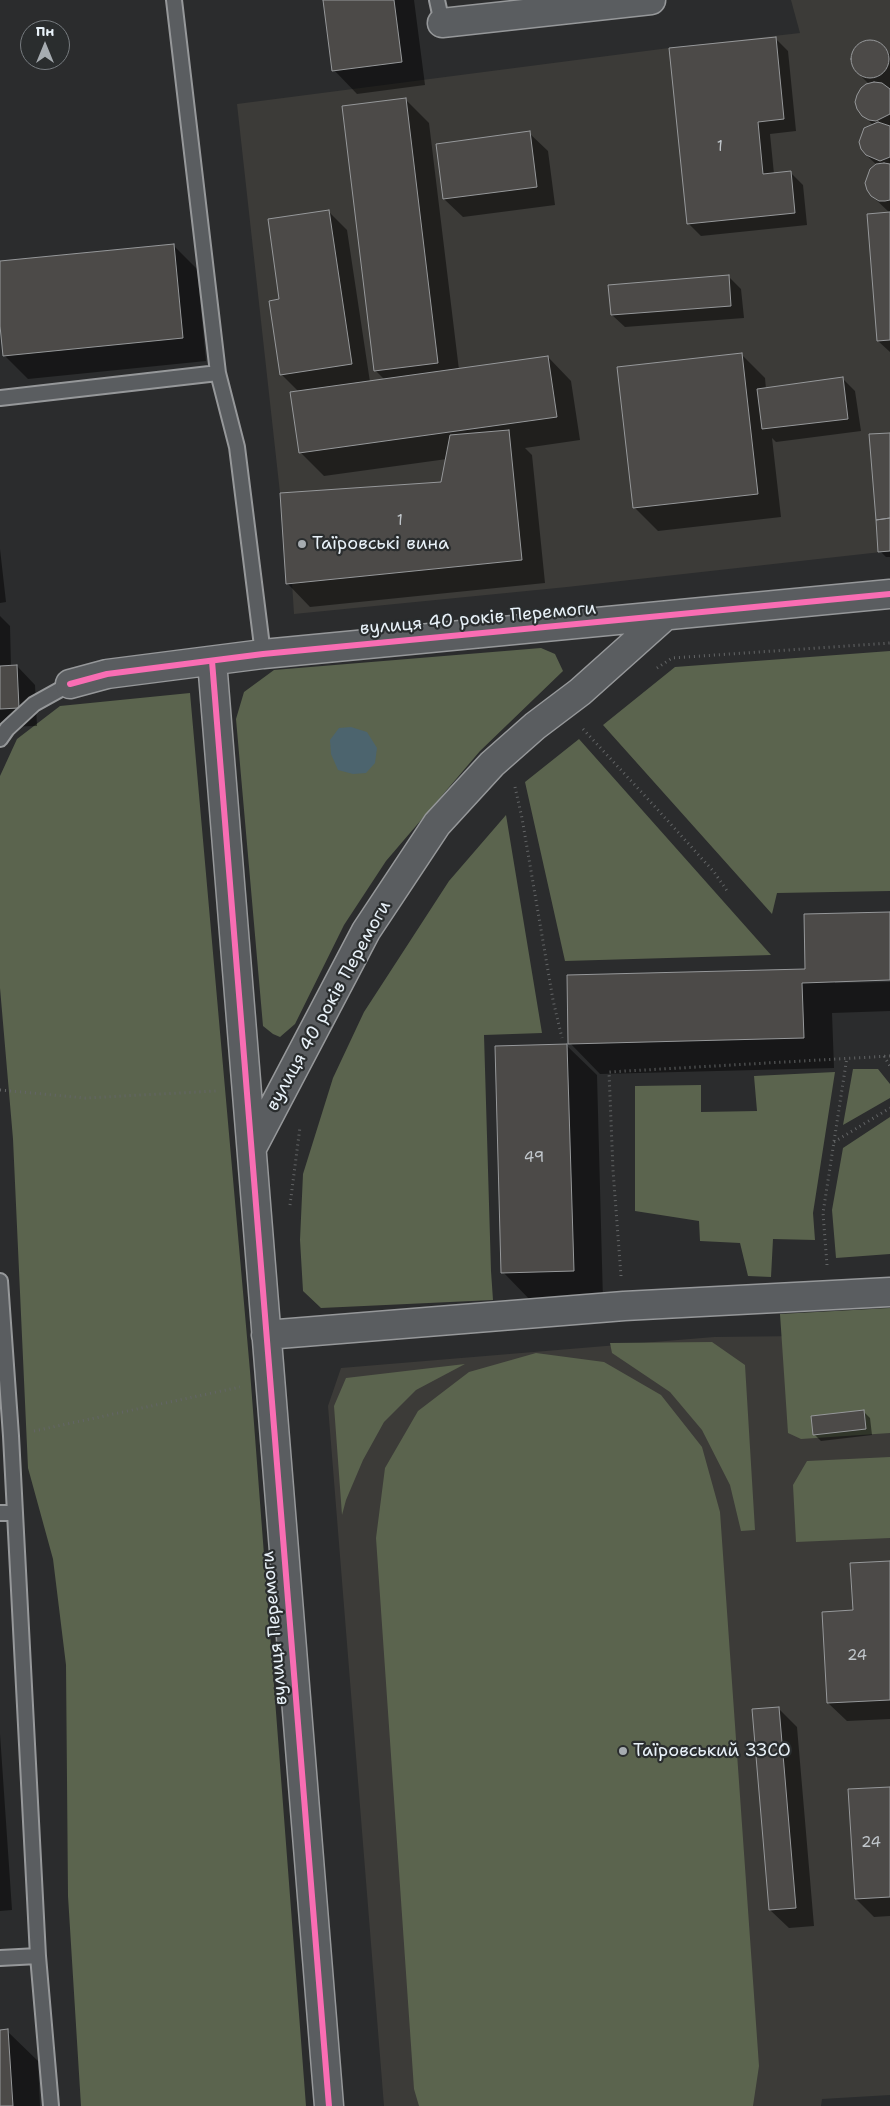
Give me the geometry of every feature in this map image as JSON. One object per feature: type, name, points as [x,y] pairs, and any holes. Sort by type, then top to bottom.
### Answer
[{"type":"street","points":[[439,12],[651,0]]},
{"type":"street","name":"вулиця 40 років Перемоги","points":[[70,684],[107,674],[263,654],[890,594]]},
{"type":"street","name":"вулиця 40 років Перемоги","points":[[252,1148],[366,931],[437,824],[492,764],[535,726],[580,692],[665,616]]},
{"type":"street","name":"вулиця Перемоги","points":[[212,661],[329,2106]]},
{"type":"street","points":[[266,1335],[624,1306],[890,1292]]},
{"type":"lane","points":[[174,0],[218,373],[237,447],[263,654]]},
{"type":"lane","points":[[0,398],[218,373]]},
{"type":"lane","points":[[0,739],[7,729],[34,704],[70,684]]},
{"type":"lane","points":[[0,1281],[11,1436],[38,1956],[51,2106]]},
{"type":"lane","points":[[0,1513],[15,1513]]},
{"type":"lane","points":[[0,1958],[38,1956]]},
{"type":"path","points":[[656,669],[672,658],[890,642]]},
{"type":"path","points":[[577,724],[620,768],[714,872],[728,892]]},
{"type":"path","points":[[515,784],[553,1000],[562,1038]]},
{"type":"path","points":[[884,1056],[890,1066]]},
{"type":"path","points":[[624,1306],[613,1170],[609,1072],[890,1056]]},
{"type":"path","points":[[830,1296],[823,1212],[847,1057]]},
{"type":"path","points":[[0,1090],[85,1098],[247,1089]]},
{"type":"path","points":[[834,1142],[890,1108]]},
{"type":"path","points":[[290,1207],[301,1123]]},
{"type":"path","points":[[11,1436],[270,1381]]},
{"type":"shaded area","points":[[791,0],[890,0],[890,551],[567,587],[294,614],[292,583],[286,584],[280,493],[237,104],[669,48],[800,33]]},
{"type":"shaded area","name":"Таїровський ЗЗСО","points":[[890,1335],[890,2095],[822,2099],[821,2106],[384,2106],[328,1406],[341,1368],[714,1337]]},
{"type":"green space","points":[[541,648],[555,654],[563,671],[480,751],[386,861],[344,925],[295,1024],[280,1037],[273,1034],[263,1026],[236,719],[244,692],[274,670]]},
{"type":"green space","points":[[890,651],[890,891],[777,893],[772,914],[603,725],[675,667]]},
{"type":"green space","points":[[190,693],[250,1371],[306,2106],[81,2106],[68,1896],[66,1665],[53,1559],[28,1468],[13,1139],[0,988],[0,776],[17,739],[60,706]]},
{"type":"green space","points":[[579,739],[771,955],[565,961],[525,782]]},
{"type":"green space","points":[[506,815],[542,1033],[484,1035],[493,1300],[321,1308],[303,1291],[300,1240],[303,1174],[333,1078],[364,1012],[449,881]]},
{"type":"green space","points":[[853,1069],[878,1069],[890,1084],[890,1098],[843,1125]]},
{"type":"green space","points":[[835,1072],[813,1213],[815,1240],[773,1239],[771,1277],[748,1276],[740,1243],[700,1241],[699,1221],[635,1211],[635,1086],[701,1085],[701,1112],[757,1111],[754,1076]]},
{"type":"green space","points":[[890,1117],[890,1254],[836,1258],[832,1210],[843,1148]]},
{"type":"green space","points":[[890,1308],[890,1433],[801,1439],[788,1433],[780,1314]]},
{"type":"green space","points":[[712,1342],[745,1365],[755,1530],[741,1531],[730,1485],[702,1430],[670,1392],[612,1353],[610,1343]]},
{"type":"green space","name":"Таїровський ЗЗСО","points":[[536,1353],[604,1362],[661,1395],[702,1447],[720,1512],[759,2066],[753,2106],[419,2106],[414,2089],[376,1538],[385,1468],[418,1411],[469,1372]]},
{"type":"green space","points":[[465,1364],[416,1390],[384,1422],[363,1460],[346,1500],[342,1515],[334,1406],[346,1378]]},
{"type":"green space","points":[[890,1457],[890,1538],[796,1542],[793,1485],[807,1461]]},
{"type":"water","points":[[351,727],[367,732],[377,748],[375,763],[366,773],[353,774],[338,770],[331,754],[330,740],[339,728]]},
{"type":"building","points":[[323,0],[394,0],[402,62],[332,71]]},
{"type":"building","points":[[776,37],[784,119],[758,122],[763,174],[791,171],[795,213],[687,224],[669,48]]},
{"type":"building","points":[[870,40],[884,45],[889,59],[884,73],[870,78],[856,73],[851,59],[856,45]]},
{"type":"building","points":[[882,83],[890,89],[890,114],[876,121],[862,116],[855,102],[861,88],[866,84]]},
{"type":"building","points":[[406,98],[438,363],[374,371],[342,106]]},
{"type":"building","points":[[878,122],[890,126],[890,157],[880,161],[866,155],[861,149],[859,142],[864,128]]},
{"type":"building","points":[[530,131],[537,187],[443,199],[436,144]]},
{"type":"building","points":[[876,164],[890,164],[890,200],[879,201],[871,196],[865,183],[870,169]]},
{"type":"building","points":[[329,210],[352,364],[280,375],[269,301],[279,299],[268,219]]},
{"type":"building","points":[[890,212],[890,340],[877,341],[867,214]]},
{"type":"building","points":[[174,244],[183,338],[3,356],[0,326],[0,261]]},
{"type":"building","points":[[729,275],[731,306],[611,315],[608,285]]},
{"type":"building","points":[[742,353],[758,494],[633,508],[617,367]]},
{"type":"building","points":[[548,356],[557,417],[299,453],[290,392]]},
{"type":"building","points":[[843,377],[848,419],[762,429],[757,389]]},
{"type":"building","points":[[509,430],[522,560],[286,584],[280,493],[441,482],[450,435]]},
{"type":"building","points":[[890,433],[890,518],[876,520],[869,434]]},
{"type":"building","points":[[890,518],[890,551],[878,552],[876,520]]},
{"type":"building","points":[[17,665],[19,708],[0,709],[0,666]]},
{"type":"building","points":[[890,912],[890,980],[802,983],[804,1038],[568,1044],[567,975],[805,969],[804,914]]},
{"type":"building","points":[[567,1044],[574,1271],[501,1273],[495,1046]]},
{"type":"building","points":[[864,1410],[866,1429],[813,1435],[811,1416]]},
{"type":"building","points":[[890,1561],[890,1700],[827,1703],[822,1612],[853,1610],[850,1563]]},
{"type":"building","points":[[779,1707],[796,1908],[769,1910],[752,1709]]},
{"type":"building","points":[[890,1787],[890,1897],[855,1899],[848,1789]]},
{"type":"building","points":[[8,2029],[13,2106],[0,2106],[0,2030]]},
{"type":"cycle path","points":[[70,684],[107,674],[263,654],[890,594]]},
{"type":"cycle path","points":[[212,661],[329,2106]]},
{"type":"place","name":"Таїровські вина","points":[[302,544]]},
{"type":"place","name":"Таїровський ЗЗСО","points":[[623,1751]]}]
